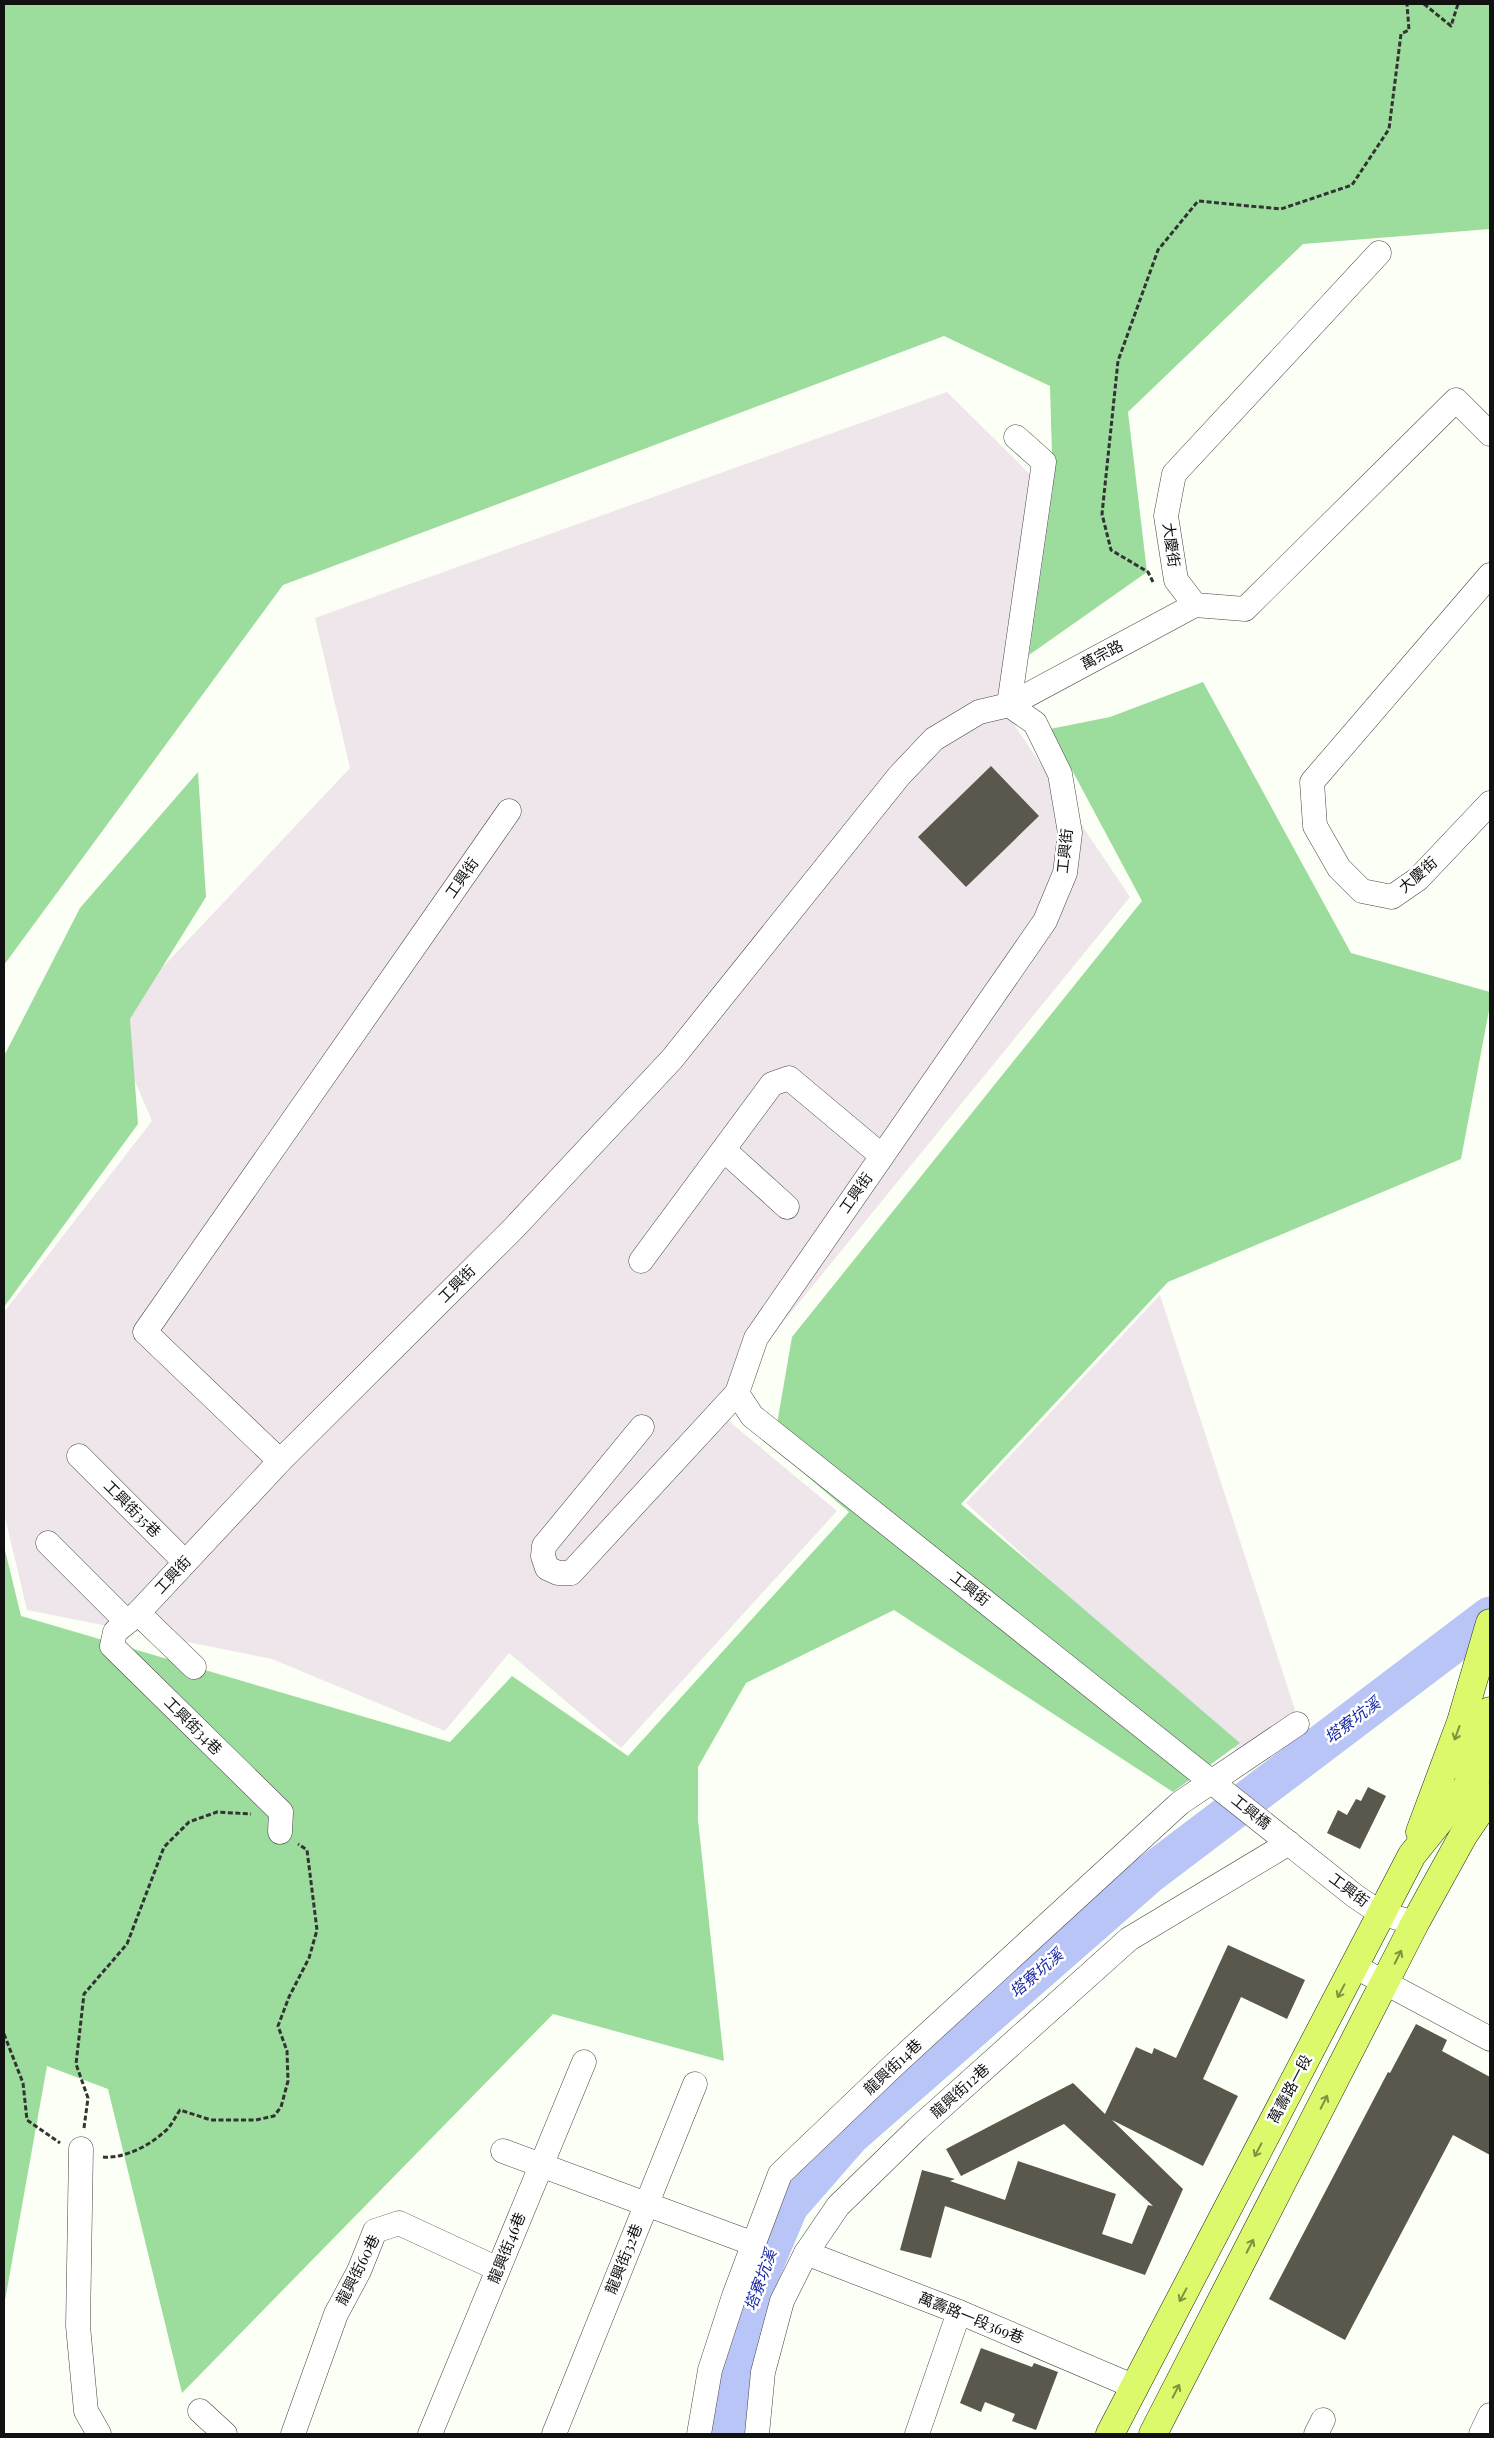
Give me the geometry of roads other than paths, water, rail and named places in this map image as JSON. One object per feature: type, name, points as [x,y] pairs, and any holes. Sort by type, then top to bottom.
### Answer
[{"type":"main road","points":[[1412,1855],[1472,1687],[1490,1623]]},
{"type":"main road","points":[[1482,1791],[1490,1712]]},
{"type":"main road","name":"萬壽路一段","points":[[1153,2434],[1415,1923],[1463,1836],[1482,1791],[1490,1758]]},
{"type":"main road","name":"萬壽路一段","points":[[1110,2434],[1380,1913],[1412,1855],[1482,1791]]},
{"type":"street","name":"大慶街","points":[[1195,605],[1176,580],[1166,516],[1174,474],[1379,253]]},
{"type":"street","points":[[1195,605],[1245,609],[1456,400],[1490,434]]},
{"type":"street","points":[[1009,705],[1044,462],[1016,437]]},
{"type":"street","name":"大慶街","points":[[1490,574],[1312,782],[1316,826],[1339,868],[1362,891],[1392,897],[1418,879],[1490,803]]},
{"type":"street","name":"萬宗路","points":[[1009,705],[1195,605]]},
{"type":"street","name":"工興街","points":[[132,1618],[280,1461],[514,1228],[672,1060],[904,770],[934,739],[979,712],[1009,705],[1035,723],[1060,774],[1070,833],[1065,873],[1045,921],[756,1338],[737,1393],[752,1416],[1212,1782]]},
{"type":"street","name":"工興街","points":[[280,1461],[145,1332],[509,811]]},
{"type":"street","points":[[641,1261],[772,1084],[789,1078],[882,1156]]},
{"type":"street","points":[[724,1150],[787,1207]]},
{"type":"street","points":[[642,1427],[544,1546],[543,1556],[547,1568],[558,1573],[571,1573],[737,1393]]},
{"type":"street","name":"工興街35巷","points":[[79,1456],[185,1562]]},
{"type":"street","points":[[48,1543],[132,1618],[194,1668]]},
{"type":"street","name":"工興街34巷","points":[[132,1618],[115,1632],[112,1646],[281,1812],[280,1832]]},
{"type":"street","name":"龍興街14巷","points":[[699,2434],[710,2370],[780,2174],[894,2065],[1180,1803],[1297,1724]]},
{"type":"street","name":"工興橋","points":[[1212,1782],[1289,1843]]},
{"type":"street","points":[[1439,1782],[1482,1791]]},
{"type":"street","name":"工興街","points":[[1289,1843],[1355,1896],[1380,1913],[1415,1923]]},
{"type":"street","name":"龍興街12巷","points":[[757,2434],[763,2372],[782,2301],[806,2253],[838,2206],[917,2129],[1129,1939],[1289,1843]]},
{"type":"street","points":[[1354,1966],[1490,2040]]},
{"type":"street","name":"龍興街46巷","points":[[430,2434],[584,2062]]},
{"type":"street","name":"龍興街32巷","points":[[554,2434],[695,2084]]},
{"type":"street","points":[[503,2151],[754,2244]]},
{"type":"street","points":[[81,2152],[78,2326],[86,2410],[99,2434]]},
{"type":"street","name":"龍興街60巷","points":[[293,2434],[336,2314],[359,2271],[375,2231],[400,2223],[498,2269]]},
{"type":"street","name":"萬壽路一段369巷","points":[[806,2253],[959,2312],[1134,2387]]},
{"type":"street","points":[[917,2434],[959,2312]]},
{"type":"street","points":[[200,2411],[225,2434]]},
{"type":"street","points":[[1481,2434],[1490,2415]]},
{"type":"waterway","name":"塔寮坑溪","points":[[725,2434],[750,2298],[789,2206],[851,2135],[1148,1875],[1490,1616]]}]
